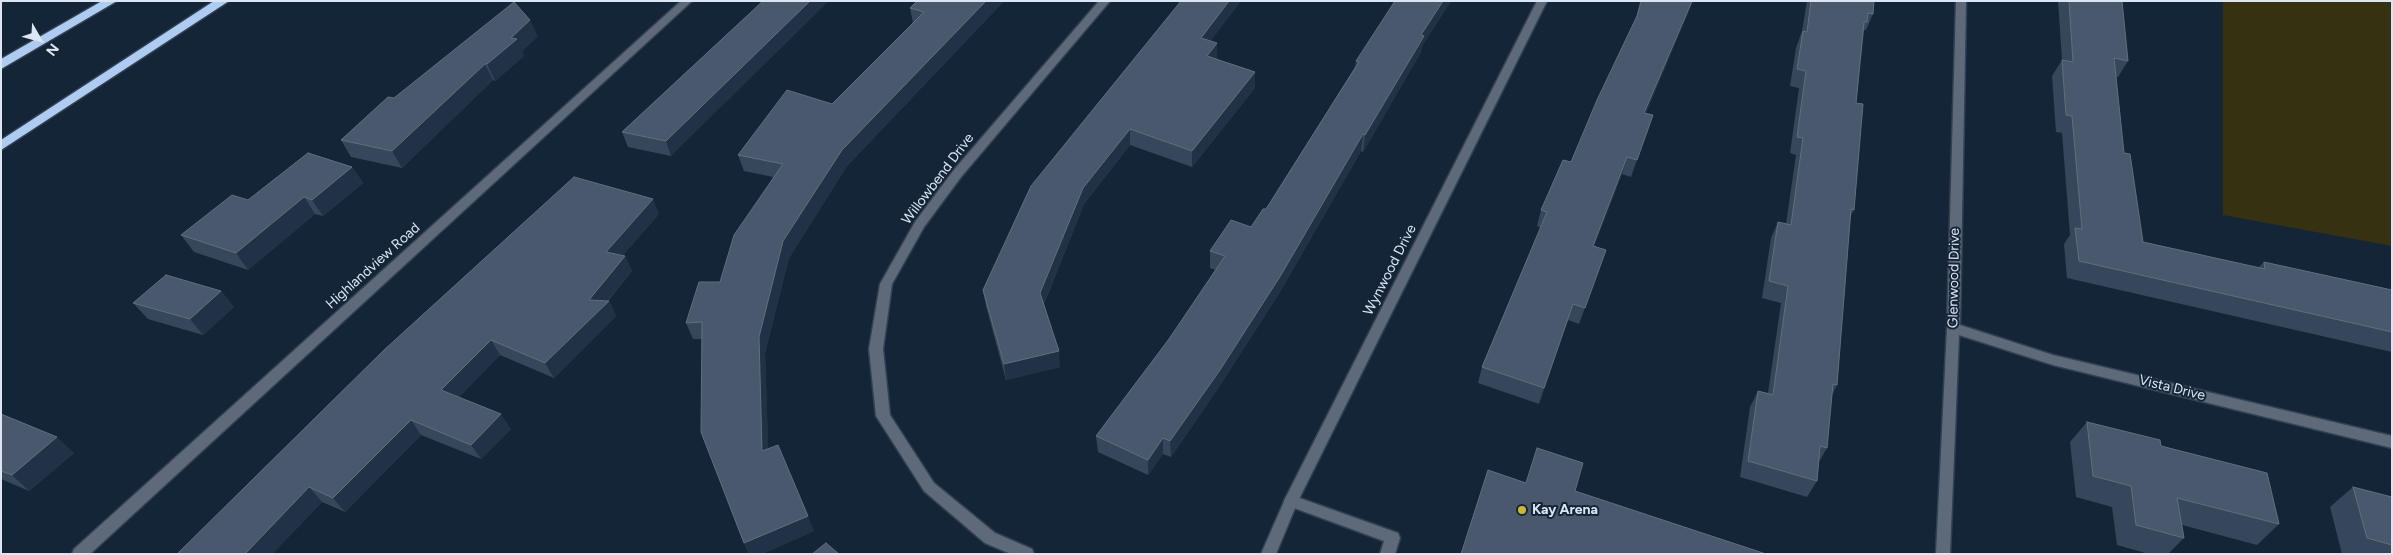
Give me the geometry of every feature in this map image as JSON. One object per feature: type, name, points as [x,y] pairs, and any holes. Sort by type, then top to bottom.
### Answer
[{"type":"highway","points":[[1,65],[111,1]]},
{"type":"highway","points":[[1,146],[223,1]]},
{"type":"street","name":"Highlandview Road","points":[[79,554],[687,1]]},
{"type":"street","name":"Willowbend Drive","points":[[1027,554],[990,538],[929,487],[883,416],[876,349],[886,284],[918,225],[957,174],[1105,1]]},
{"type":"street","name":"Wynwood Drive","points":[[1268,554],[1290,501],[1542,1]]},
{"type":"street","name":"Glenwood Drive","points":[[1943,554],[1953,328],[1961,1]]},
{"type":"street","name":"Vista Drive","points":[[1953,328],[2053,360],[2392,442]]},
{"type":"street","points":[[1290,501],[1393,538],[1387,554]]},
{"type":"shaded area","points":[[2223,1],[2392,1],[2392,246],[2223,215]]},
{"type":"building","points":[[763,1],[810,1],[666,141],[622,132]]},
{"type":"building","points":[[917,1],[986,1],[842,150],[783,241],[759,337],[762,451],[778,445],[808,516],[744,543],[701,432],[702,322],[686,323],[699,282],[720,282],[734,235],[783,164],[738,155],[787,90],[832,104],[924,12],[910,8]]},
{"type":"building","points":[[1181,1],[1229,1],[1201,38],[1217,43],[1207,56],[1255,72],[1192,151],[1130,129],[1083,188],[1040,293],[1059,351],[1004,364],[983,290],[1031,186]]},
{"type":"building","points":[[1395,1],[1443,1],[1421,35],[1424,36],[1365,135],[1363,134],[1281,275],[1220,370],[1170,441],[1163,438],[1148,460],[1096,436],[1169,339],[1225,256],[1210,251],[1231,220],[1251,227],[1263,209],[1266,209],[1359,62],[1356,61]]},
{"type":"building","points":[[1641,1],[1692,1],[1644,113],[1653,115],[1637,160],[1627,157],[1593,246],[1606,250],[1585,308],[1573,304],[1544,388],[1482,367],[1547,212],[1541,210],[1563,160],[1571,162],[1597,100],[1637,16]]},
{"type":"building","points":[[1811,1],[1874,1],[1873,14],[1868,13],[1867,22],[1864,22],[1856,103],[1863,104],[1854,210],[1851,209],[1837,385],[1833,384],[1827,448],[1820,446],[1817,481],[1748,461],[1758,391],[1773,395],[1788,286],[1769,281],[1778,222],[1791,225],[1803,138],[1797,137],[1806,71],[1797,69],[1803,31],[1807,32]]},
{"type":"building","points":[[2069,1],[2122,1],[2128,61],[2114,58],[2124,153],[2130,154],[2143,242],[2265,269],[2264,262],[2392,290],[2392,332],[2079,261],[2075,228],[2082,229],[2072,116],[2066,115],[2062,60],[2073,62]]},
{"type":"building","points":[[514,2],[530,20],[511,38],[517,39],[485,64],[392,151],[341,140],[388,97],[394,98]]},
{"type":"building","points":[[308,153],[352,167],[312,200],[304,197],[236,253],[181,235],[232,195],[248,200]]},
{"type":"building","points":[[574,177],[653,199],[606,252],[625,256],[589,300],[609,301],[545,363],[491,340],[441,390],[501,414],[471,445],[411,420],[333,498],[309,487],[245,554],[177,554],[384,350]]},
{"type":"building","points":[[166,275],[221,291],[190,319],[133,303]]},
{"type":"building","points":[[1,414],[57,437],[12,475],[1,471]]},
{"type":"building","points":[[2087,422],[2160,440],[2161,446],[2267,473],[2279,524],[2177,498],[2184,538],[2136,525],[2131,486],[2093,476]]},
{"type":"building","points":[[1537,448],[1583,463],[1575,491],[1766,554],[1461,554],[1488,470],[1526,483]]},
{"type":"building","points":[[2353,487],[2392,497],[2392,545],[2367,538]]},
{"type":"building","points":[[826,543],[839,554],[812,554]]},
{"type":"place","name":"Kay Arena","points":[[1522,510]]}]
